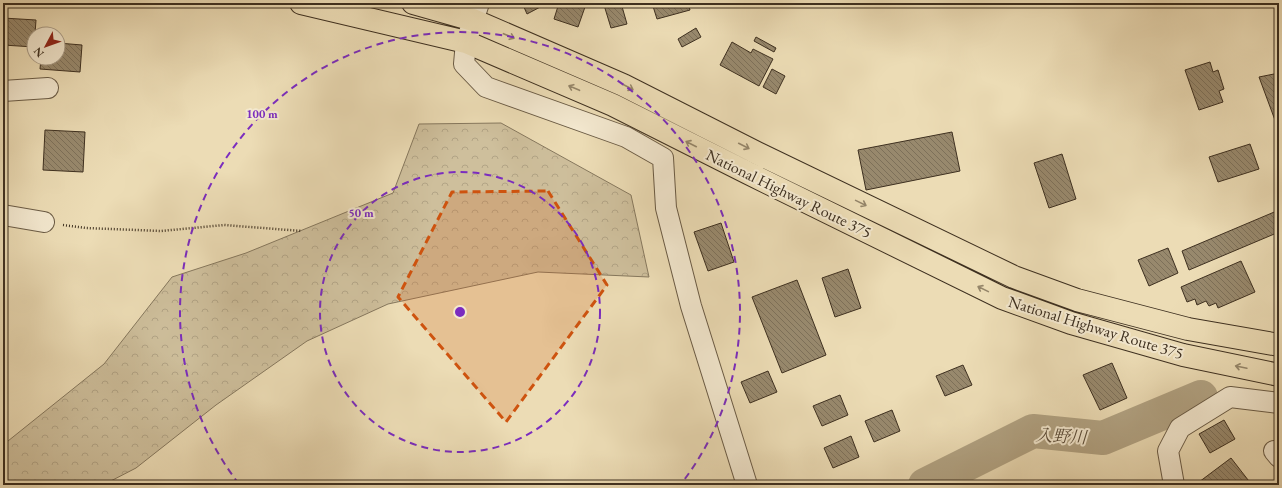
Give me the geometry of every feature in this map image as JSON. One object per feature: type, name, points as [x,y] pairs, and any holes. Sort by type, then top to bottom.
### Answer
[{"type":"highway","name":"National Highway Route 375","points":[[301,3],[466,42],[613,105],[1002,298],[1071,323],[1183,355],[1279,375]]},
{"type":"highway","name":"National Highway Route 375","points":[[413,3],[476,12],[757,153],[1014,277],[1077,300],[1188,329],[1279,345]]},
{"type":"street","points":[[476,12],[466,42],[464,64],[486,87],[626,137],[663,158],[666,208],[691,306],[746,485]]},
{"type":"street","points":[[3,91],[48,88]]},
{"type":"street","points":[[3,215],[44,222]]},
{"type":"street","points":[[1174,485],[1168,451],[1180,428],[1230,397],[1279,403]]},
{"type":"path","points":[[44,222],[86,228],[161,231],[224,225],[302,231]]},
{"type":"highlighted area","points":[[548,191],[607,285],[506,422],[398,297],[452,192]]},
{"type":"green space","points":[[501,123],[631,195],[649,277],[538,272],[388,304],[307,341],[216,405],[136,468],[103,485],[3,485],[3,445],[104,364],[172,277],[246,253],[393,193],[419,124]]},
{"type":"building","points":[[517,3],[543,3],[544,5],[527,14],[523,5],[518,7]]},
{"type":"building","points":[[559,3],[572,3],[585,7],[578,27],[554,19]]},
{"type":"building","points":[[621,3],[627,24],[611,28],[604,5]]},
{"type":"building","points":[[652,3],[688,3],[690,10],[657,19]]},
{"type":"building","points":[[3,18],[36,20],[36,26],[26,26],[26,46],[3,45]]},
{"type":"building","points":[[696,28],[701,37],[682,47],[678,39]]},
{"type":"building","points":[[756,37],[776,48],[774,52],[754,41]]},
{"type":"building","points":[[732,42],[751,53],[753,49],[773,59],[759,86],[720,65]]},
{"type":"building","points":[[66,44],[82,45],[80,72],[40,69],[40,66],[66,66]]},
{"type":"building","points":[[1210,62],[1213,72],[1218,70],[1224,89],[1219,91],[1223,102],[1199,110],[1185,70]]},
{"type":"building","points":[[772,69],[785,76],[776,94],[763,87]]},
{"type":"building","points":[[1279,73],[1279,131],[1259,77]]},
{"type":"building","points":[[45,130],[85,132],[83,172],[43,170]]},
{"type":"building","points":[[952,132],[960,171],[866,190],[858,150]]},
{"type":"building","points":[[1250,144],[1259,169],[1218,182],[1209,157]]},
{"type":"building","points":[[1062,154],[1076,199],[1049,208],[1034,163]]},
{"type":"building","points":[[1279,210],[1279,232],[1189,270],[1182,251]]},
{"type":"building","points":[[721,223],[734,262],[708,271],[694,232]]},
{"type":"building","points":[[1168,248],[1178,273],[1149,286],[1138,260]]},
{"type":"building","points":[[1241,261],[1255,292],[1218,308],[1216,303],[1209,306],[1206,301],[1197,305],[1195,299],[1187,302],[1181,287]]},
{"type":"building","points":[[848,269],[861,308],[835,317],[822,278]]},
{"type":"building","points":[[797,280],[826,355],[782,373],[752,297]]},
{"type":"building","points":[[1112,363],[1127,398],[1100,410],[1083,375]]},
{"type":"building","points":[[963,365],[972,385],[945,396],[936,376]]},
{"type":"building","points":[[768,371],[777,392],[750,403],[741,382]]},
{"type":"building","points":[[840,395],[848,415],[822,426],[813,406]]},
{"type":"building","points":[[892,410],[900,431],[874,442],[865,421]]},
{"type":"building","points":[[1224,420],[1235,439],[1210,453],[1199,434]]},
{"type":"building","points":[[851,436],[859,457],[833,468],[824,448]]},
{"type":"building","points":[[1231,458],[1252,485],[1202,485],[1199,482]]},
{"type":"waterway","name":"入野川","points":[[925,485],[1033,431],[1103,438],[1201,397]]}]
